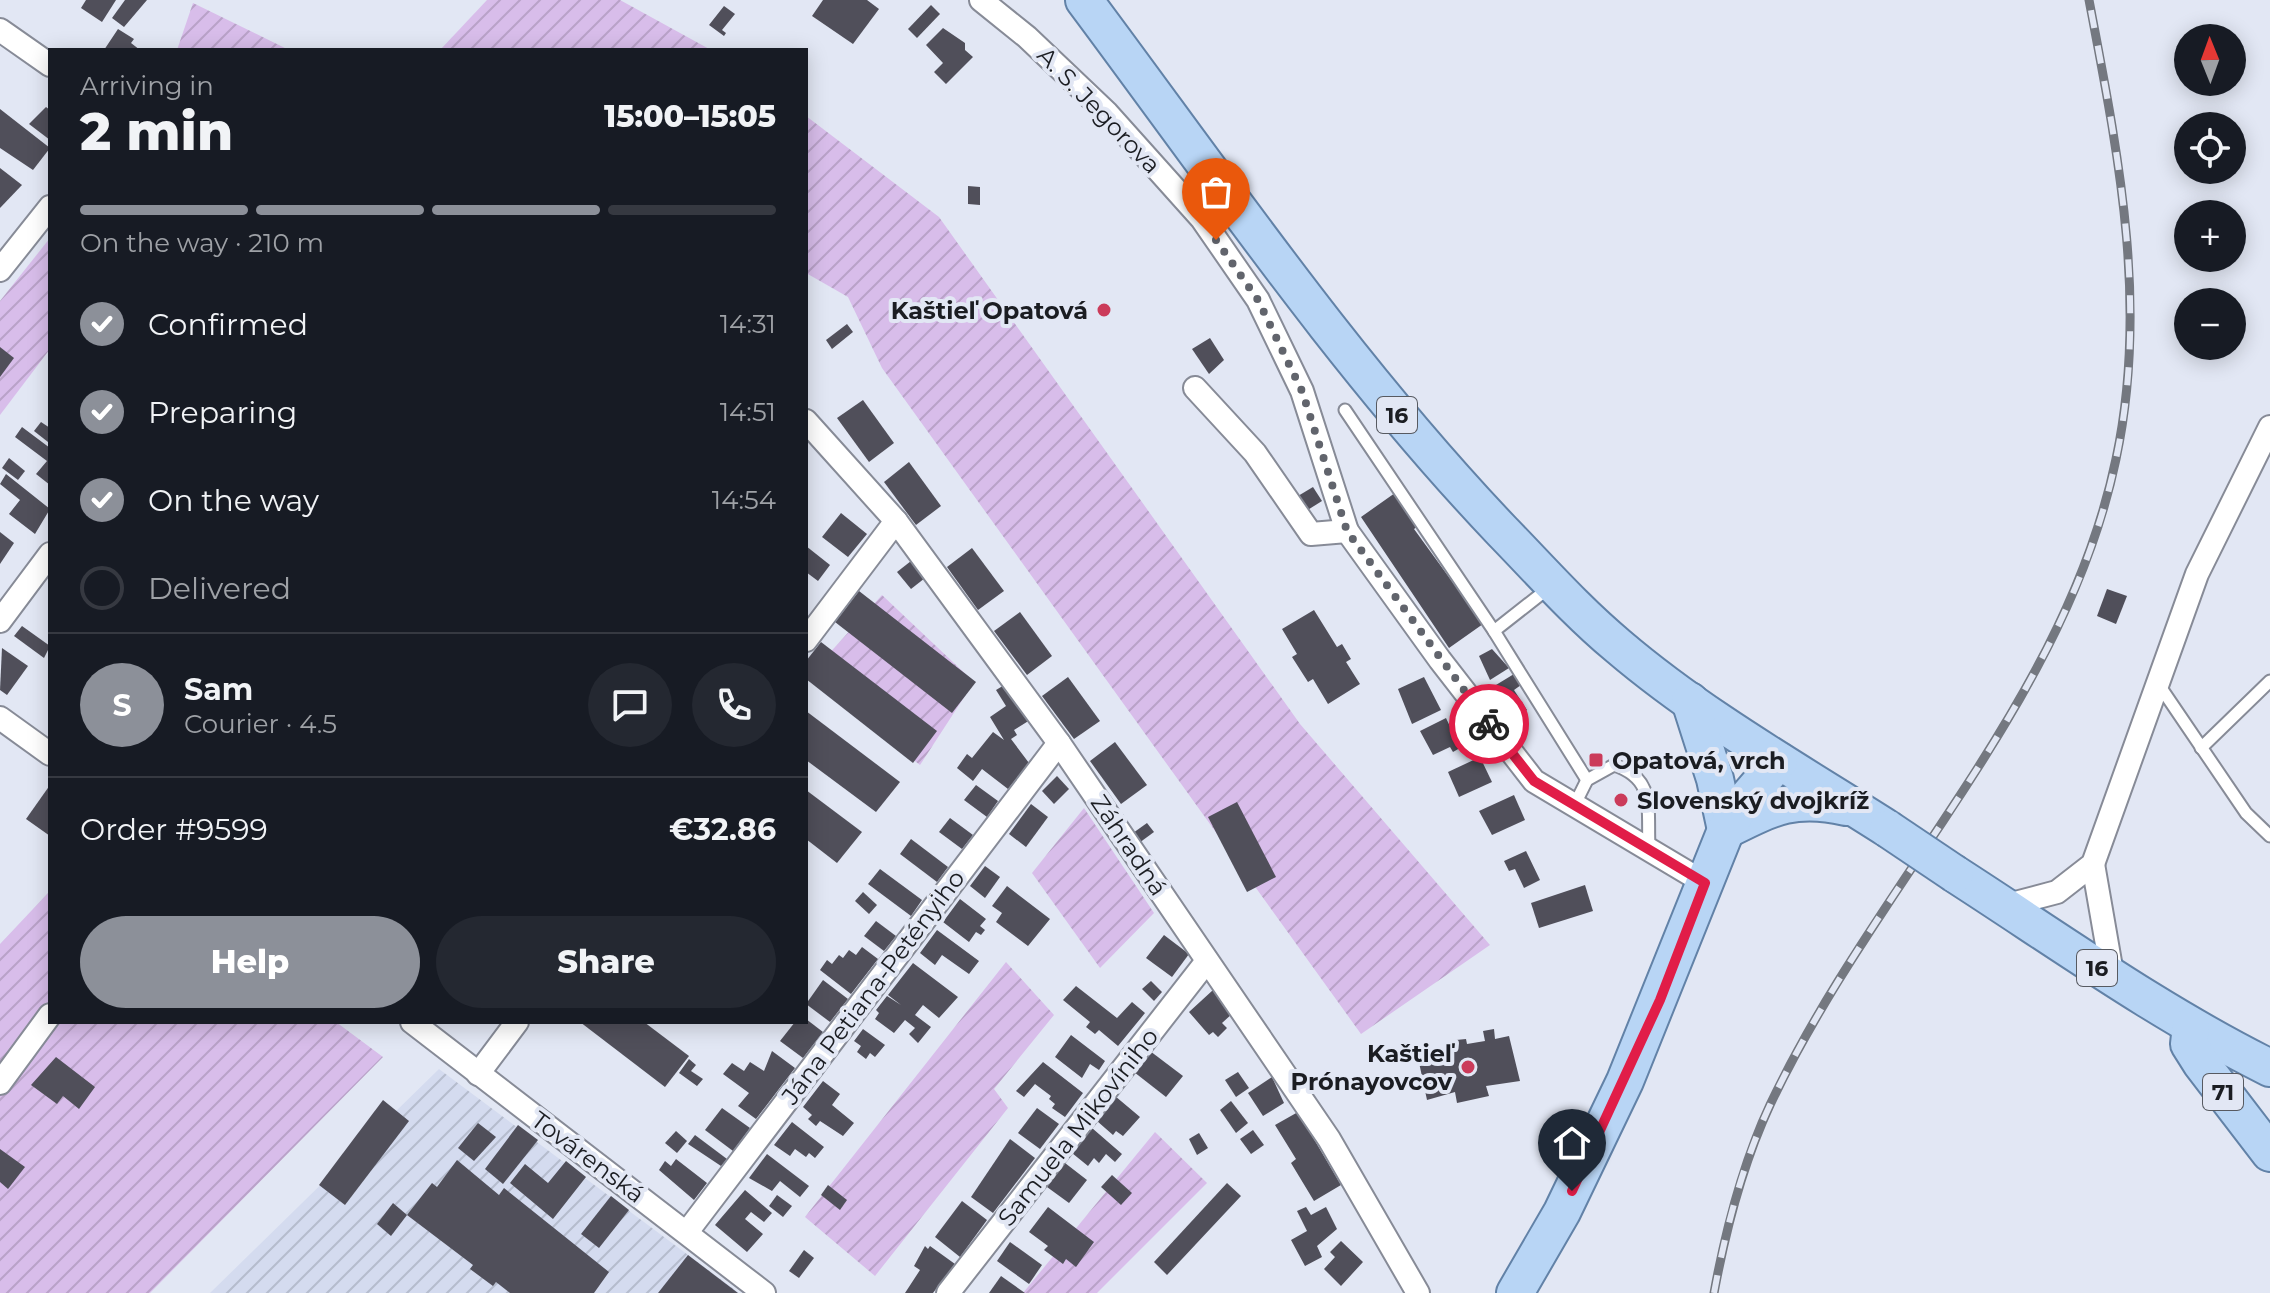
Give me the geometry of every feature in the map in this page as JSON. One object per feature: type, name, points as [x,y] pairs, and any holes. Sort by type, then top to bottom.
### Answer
[{"type":"main road","name":"16","points":[[1084,0],[1338,342],[1416,438],[1553,585],[1618,646],[1690,701],[1779,761],[2113,979],[2191,1026],[2270,1068]]},
{"type":"main road","points":[[1690,701],[1715,779],[1726,830]]},
{"type":"main road","points":[[1515,1293],[1594,1149],[1660,1000],[1726,830],[1741,805],[1779,761]]},
{"type":"main road","points":[[1726,830],[1778,804],[1817,800],[1873,820]]},
{"type":"main road","name":"71","points":[[2191,1026],[2189,1044],[2270,1153]]},
{"type":"street","name":"A. S. Jegorova","points":[[981,0],[1027,37],[1107,113],[1210,231],[1258,300],[1302,391],[1347,531],[1440,660],[1534,781],[1705,883]]},
{"type":"street","points":[[0,30],[48,64]]},
{"type":"street","points":[[0,270],[48,210]]},
{"type":"street","points":[[1195,388],[1255,453],[1311,534],[1347,531]]},
{"type":"street","name":"Záhradná","points":[[808,423],[896,521],[1059,743],[1329,1139],[1418,1293]]},
{"type":"street","points":[[2113,979],[2093,864],[2197,574],[2270,427]]},
{"type":"street","points":[[808,637],[896,521]]},
{"type":"street","points":[[0,621],[48,557]]},
{"type":"street","points":[[0,718],[48,753]]},
{"type":"street","name":"Jána Petiana-Petényiho","points":[[687,1232],[1059,743]]},
{"type":"street","points":[[2004,906],[2057,892],[2093,864]]},
{"type":"street","name":"Samuela Mikovíniho","points":[[948,1293],[1207,961]]},
{"type":"street","points":[[0,1083],[48,1018]]},
{"type":"street","name":"Továrenská","points":[[415,1024],[764,1293]]},
{"type":"street","points":[[478,1074],[516,1024]]},
{"type":"lane","points":[[1345,410],[1494,631],[1587,780]]},
{"type":"lane","points":[[1494,631],[1553,585]]},
{"type":"lane","points":[[2201,748],[2270,681]]},
{"type":"lane","points":[[2157,682],[2246,813],[2270,836]]},
{"type":"lane","points":[[1575,804],[1587,780],[1614,765],[1633,771],[1646,788],[1649,847]]},
{"type":"shaded area","points":[[487,0],[620,0],[707,48],[442,48]]},
{"type":"shaded area","points":[[193,3],[285,48],[178,48]]},
{"type":"shaded area","points":[[808,118],[939,217],[1300,724],[1490,945],[1361,1034],[882,368],[848,297],[808,274]]},
{"type":"shaded area","points":[[48,241],[48,352],[0,415],[0,301]]},
{"type":"shaded area","points":[[882,595],[974,682],[920,765],[808,677]]},
{"type":"shaded area","points":[[1084,808],[1154,913],[1100,968],[1032,873]]},
{"type":"shaded area","points":[[48,893],[48,1024],[339,1024],[383,1057],[150,1293],[0,1293],[0,944]]},
{"type":"shaded area","points":[[1006,962],[1054,1015],[994,1089],[1008,1108],[875,1276],[805,1217]]},
{"type":"shaded area","points":[[439,1069],[739,1293],[210,1293]]},
{"type":"shaded area","points":[[1155,1132],[1207,1183],[1097,1293],[1023,1293]]},
{"type":"building","points":[[86,0],[116,0],[102,22],[81,8]]},
{"type":"building","points":[[125,0],[147,0],[124,27],[112,18]]},
{"type":"building","points":[[823,0],[867,0],[879,9],[853,44],[812,16]]},
{"type":"building","points":[[931,5],[940,14],[917,38],[908,29]]},
{"type":"building","points":[[724,6],[735,14],[722,30],[726,33],[724,36],[709,25]]},
{"type":"building","points":[[943,28],[965,43],[965,50],[973,57],[946,84],[934,72],[943,63],[926,45]]},
{"type":"building","points":[[118,29],[134,39],[131,43],[137,48],[105,48]]},
{"type":"building","points":[[46,107],[48,108],[48,138],[29,124]]},
{"type":"building","points":[[0,109],[48,146],[48,151],[33,170],[0,148]]},
{"type":"building","points":[[0,168],[22,185],[0,208]]},
{"type":"building","points":[[968,186],[980,187],[980,205],[968,204]]},
{"type":"building","points":[[847,324],[853,332],[832,349],[826,340]]},
{"type":"building","points":[[1210,338],[1224,360],[1209,374],[1192,349]]},
{"type":"building","points":[[0,347],[14,358],[0,377]]},
{"type":"building","points":[[863,400],[894,443],[869,462],[837,418]]},
{"type":"building","points":[[41,422],[48,427],[48,442],[34,431]]},
{"type":"building","points":[[22,427],[48,446],[48,483],[36,474],[47,461],[15,437]]},
{"type":"building","points":[[9,458],[25,471],[18,480],[2,468]]},
{"type":"building","points":[[909,462],[941,506],[916,525],[884,482]]},
{"type":"building","points":[[6,474],[48,507],[35,534],[9,514],[20,500],[0,484]]},
{"type":"building","points":[[1313,487],[1322,501],[1306,511],[1298,496]]},
{"type":"building","points":[[1395,493],[1418,526],[1414,529],[1483,624],[1449,648],[1361,517]]},
{"type":"building","points":[[841,513],[867,534],[848,557],[822,537]]},
{"type":"building","points":[[0,532],[14,543],[0,564]]},
{"type":"building","points":[[808,548],[830,565],[818,581],[808,574]]},
{"type":"building","points":[[972,548],[1004,591],[978,610],[947,567]]},
{"type":"building","points":[[911,561],[925,578],[911,589],[897,572]]},
{"type":"building","points":[[2107,589],[2127,596],[2116,624],[2097,616]]},
{"type":"building","points":[[859,591],[976,682],[952,713],[835,622]]},
{"type":"building","points":[[1314,610],[1337,647],[1342,644],[1351,659],[1346,662],[1360,684],[1328,704],[1313,679],[1308,682],[1292,657],[1297,654],[1282,629]]},
{"type":"building","points":[[1020,612],[1052,656],[1027,675],[994,631]]},
{"type":"building","points":[[22,626],[48,645],[44,658],[14,636]]},
{"type":"building","points":[[821,642],[937,731],[913,763],[808,681],[808,658]]},
{"type":"building","points":[[2,648],[28,666],[7,695],[0,690]]},
{"type":"building","points":[[1492,649],[1509,668],[1490,680],[1479,656]]},
{"type":"building","points":[[1514,674],[1521,685],[1514,690],[1527,710],[1512,720],[1491,688]]},
{"type":"building","points":[[1068,677],[1100,721],[1074,739],[1042,696]]},
{"type":"building","points":[[1424,677],[1441,710],[1412,724],[1398,689]]},
{"type":"building","points":[[1006,684],[1030,720],[1014,730],[1017,735],[1011,739],[1029,763],[1008,789],[982,769],[973,781],[957,768],[967,754],[972,758],[993,732],[1004,740],[990,717],[1006,706],[996,690]]},
{"type":"building","points":[[808,713],[900,782],[876,812],[808,761]]},
{"type":"building","points":[[1446,718],[1460,748],[1453,752],[1450,747],[1433,755],[1420,731]]},
{"type":"building","points":[[1115,742],[1147,785],[1121,804],[1090,761]]},
{"type":"building","points":[[1480,757],[1492,782],[1459,797],[1448,772]]},
{"type":"building","points":[[1057,776],[1069,789],[1054,804],[1042,791]]},
{"type":"building","points":[[976,785],[998,801],[987,817],[964,800]]},
{"type":"building","points":[[48,788],[48,835],[26,819]]},
{"type":"building","points":[[808,792],[862,832],[837,863],[808,841]]},
{"type":"building","points":[[1514,795],[1525,820],[1492,835],[1479,811]]},
{"type":"building","points":[[1237,802],[1276,877],[1247,892],[1208,817]]},
{"type":"building","points":[[1031,804],[1048,817],[1026,847],[1009,834]]},
{"type":"building","points":[[950,818],[973,835],[962,849],[939,832]]},
{"type":"building","points":[[1147,823],[1154,832],[1139,843],[1133,833]]},
{"type":"building","points":[[911,839],[948,867],[937,882],[900,854]]},
{"type":"building","points":[[1526,851],[1540,880],[1524,888],[1515,869],[1509,871],[1504,861]]},
{"type":"building","points":[[985,866],[1000,877],[985,898],[970,886]]},
{"type":"building","points":[[880,869],[922,900],[911,916],[868,884]]},
{"type":"building","points":[[1585,885],[1593,911],[1539,928],[1531,903]]},
{"type":"building","points":[[1007,886],[1050,919],[1028,946],[996,922],[1002,913],[992,906]]},
{"type":"building","points":[[863,892],[877,905],[869,914],[855,901]]},
{"type":"building","points":[[960,899],[986,919],[980,926],[985,930],[981,935],[976,932],[969,942],[943,922]]},
{"type":"building","points":[[876,921],[896,936],[884,951],[864,936]]},
{"type":"building","points":[[937,930],[979,961],[969,974],[942,955],[935,965],[920,953]]},
{"type":"building","points":[[1164,935],[1189,954],[1172,977],[1146,958]]},
{"type":"building","points":[[862,947],[878,959],[851,994],[820,970],[827,960],[832,964],[839,955],[843,958],[849,950],[856,955]]},
{"type":"building","points":[[913,963],[958,997],[939,1018],[923,1005],[915,1015],[931,1027],[918,1043],[909,1034],[915,1028],[905,1020],[894,1033],[875,1019],[879,1013],[876,1010],[887,996],[901,1005],[888,995]]},
{"type":"building","points":[[823,980],[848,999],[830,1022],[808,1006]]},
{"type":"building","points":[[1151,981],[1162,992],[1154,1001],[1142,989]]},
{"type":"building","points":[[1076,986],[1117,1018],[1132,1002],[1145,1013],[1118,1046],[1099,1030],[1095,1034],[1086,1027],[1090,1022],[1063,1000]]},
{"type":"building","points":[[1213,990],[1233,1013],[1222,1023],[1227,1028],[1218,1037],[1213,1032],[1209,1035],[1189,1012]]},
{"type":"building","points":[[808,1021],[823,1032],[803,1058],[780,1041],[793,1024],[808,1024]]},
{"type":"building","points":[[583,1024],[647,1024],[689,1056],[665,1087]]},
{"type":"building","points":[[863,1029],[885,1045],[875,1057],[870,1053],[866,1059],[857,1052],[861,1046],[854,1041]]},
{"type":"building","name":"Kaštieľ Prónayovcov","points":[[1494,1029],[1495,1039],[1509,1036],[1520,1081],[1486,1086],[1489,1096],[1457,1103],[1455,1092],[1427,1100],[1417,1053],[1457,1046],[1456,1040],[1466,1039],[1467,1044],[1485,1041],[1483,1031]]},
{"type":"building","points":[[1071,1035],[1105,1061],[1099,1070],[1090,1064],[1082,1078],[1055,1057]]},
{"type":"building","points":[[772,1051],[795,1068],[756,1119],[738,1106],[749,1093],[723,1074],[732,1063],[744,1071],[750,1062],[764,1071]]},
{"type":"building","points":[[1150,1051],[1183,1076],[1166,1097],[1134,1072]]},
{"type":"building","points":[[56,1057],[95,1087],[79,1109],[63,1096],[57,1104],[31,1085]]},
{"type":"building","points":[[689,1059],[696,1065],[691,1071],[703,1079],[697,1086],[679,1073]]},
{"type":"building","points":[[1043,1062],[1083,1093],[1065,1117],[1052,1108],[1055,1104],[1049,1099],[1051,1096],[1035,1084],[1024,1097],[1016,1091]]},
{"type":"building","points":[[1238,1072],[1249,1088],[1236,1097],[1225,1080]]},
{"type":"building","points":[[1272,1077],[1284,1103],[1263,1116],[1248,1093]]},
{"type":"building","points":[[823,1081],[840,1094],[832,1105],[854,1123],[843,1136],[820,1121],[816,1126],[808,1119],[812,1115],[803,1107]]},
{"type":"building","points":[[1115,1096],[1140,1117],[1123,1136],[1116,1131],[1113,1135],[1097,1121]]},
{"type":"building","points":[[383,1100],[409,1121],[345,1205],[319,1185]]},
{"type":"building","points":[[1231,1101],[1248,1123],[1236,1133],[1220,1110]]},
{"type":"building","points":[[722,1108],[750,1128],[733,1151],[705,1130]]},
{"type":"building","points":[[1037,1108],[1059,1124],[1040,1149],[1018,1133]]},
{"type":"building","points":[[1298,1112],[1341,1185],[1314,1201],[1291,1163],[1296,1159],[1275,1125]]},
{"type":"building","points":[[792,1122],[824,1147],[815,1158],[809,1153],[806,1157],[795,1149],[790,1156],[774,1145]]},
{"type":"building","points":[[478,1123],[496,1137],[474,1161],[458,1148]]},
{"type":"building","points":[[518,1125],[538,1140],[503,1184],[485,1169]]},
{"type":"building","points":[[1092,1128],[1122,1154],[1115,1162],[1106,1154],[1099,1163],[1094,1158],[1088,1166],[1072,1153]]},
{"type":"building","points":[[1253,1130],[1264,1145],[1251,1154],[1240,1139]]},
{"type":"building","points":[[676,1131],[687,1141],[677,1153],[665,1143]]},
{"type":"building","points":[[1199,1133],[1208,1148],[1197,1155],[1189,1139]]},
{"type":"building","points":[[695,1135],[727,1159],[721,1166],[688,1144]]},
{"type":"building","points":[[1010,1139],[1035,1158],[993,1213],[971,1197]]},
{"type":"building","points":[[0,1149],[25,1167],[8,1189],[0,1182]]},
{"type":"building","points":[[767,1154],[809,1186],[800,1197],[780,1181],[772,1191],[749,1178]]},
{"type":"building","points":[[676,1159],[707,1183],[694,1200],[659,1170],[665,1161],[671,1166]]},
{"type":"building","points":[[457,1160],[499,1195],[504,1188],[609,1272],[594,1293],[510,1293],[496,1282],[493,1286],[470,1269],[473,1265],[407,1215],[432,1183],[437,1187]]},
{"type":"building","points":[[566,1161],[586,1177],[553,1219],[510,1183],[525,1164],[548,1183]]},
{"type":"building","points":[[1065,1163],[1087,1180],[1069,1203],[1047,1187]]},
{"type":"building","points":[[1112,1175],[1132,1193],[1121,1205],[1101,1187]]},
{"type":"building","points":[[1227,1183],[1241,1196],[1167,1275],[1154,1262]]},
{"type":"building","points":[[828,1185],[847,1200],[840,1210],[821,1195]]},
{"type":"building","points":[[745,1190],[772,1213],[764,1222],[751,1212],[745,1219],[763,1234],[747,1252],[715,1225]]},
{"type":"building","points":[[777,1195],[792,1206],[783,1217],[769,1206]]},
{"type":"building","points":[[611,1196],[629,1210],[599,1248],[581,1234]]},
{"type":"building","points":[[962,1201],[987,1220],[960,1257],[935,1237]]},
{"type":"building","points":[[393,1203],[407,1215],[391,1236],[377,1224]]},
{"type":"building","points":[[1048,1207],[1094,1242],[1076,1267],[1066,1259],[1063,1264],[1044,1250],[1048,1246],[1029,1232]]},
{"type":"building","points":[[1306,1207],[1311,1215],[1326,1207],[1337,1229],[1317,1246],[1322,1257],[1305,1266],[1291,1240],[1307,1231],[1297,1211]]},
{"type":"building","points":[[1341,1241],[1363,1262],[1341,1286],[1324,1269],[1335,1257],[1330,1252]]},
{"type":"building","points":[[1010,1242],[1042,1265],[1029,1284],[997,1261]]},
{"type":"building","points":[[925,1246],[928,1249],[930,1246],[955,1264],[933,1293],[905,1293],[920,1270],[914,1266]]},
{"type":"building","points":[[804,1250],[814,1258],[799,1278],[789,1271]]},
{"type":"building","points":[[688,1255],[738,1293],[658,1293]]},
{"type":"building","points":[[1001,1276],[1025,1293],[989,1293]]},
{"type":"railway","points":[[1714,1293],[1736,1197],[1770,1105],[1813,1024],[1861,945],[2012,713],[2055,632],[2091,548],[2116,459],[2126,401],[2130,286],[2119,172],[2089,0]]},
{"type":"way so far","points":[[1216,240],[1258,300],[1302,391],[1347,531],[1489,724]]},
{"type":"place","name":"Kaštieľ Opatová","points":[[1104,310]]},
{"type":"place","name":"Opatová, vrch","points":[[1596,760]]},
{"type":"place","name":"Slovenský dvojkríž","points":[[1621,800]]},
{"type":"place","name":"Kaštieľ Prónayovcov","points":[[1468,1067]]},
{"type":"route","points":[[1489,724],[1534,781],[1705,883],[1660,1000],[1594,1149],[1572,1191]]}]
